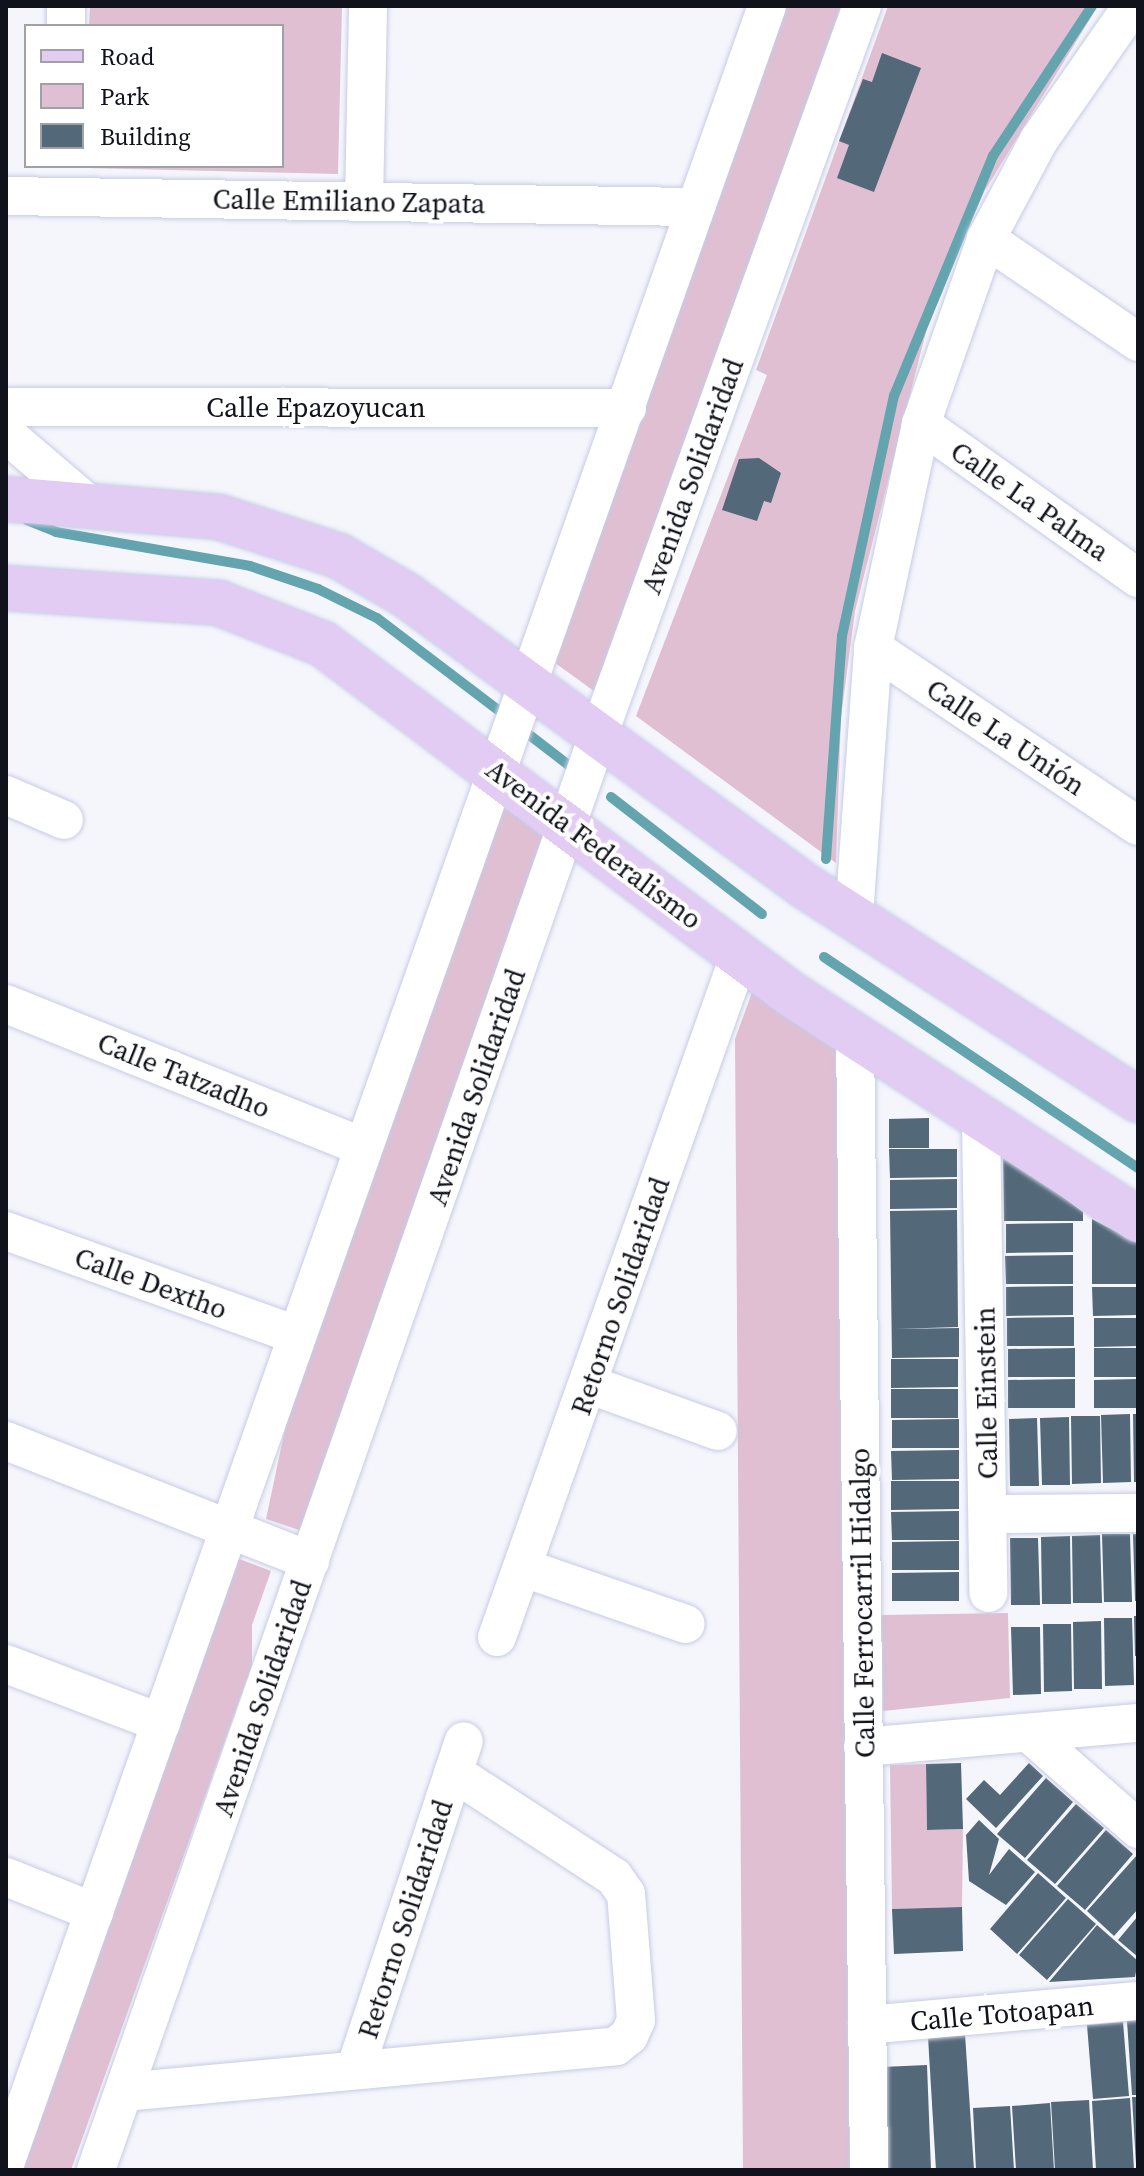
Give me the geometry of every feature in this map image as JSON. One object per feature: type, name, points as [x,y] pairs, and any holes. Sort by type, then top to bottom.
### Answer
[{"type":"main road","points":[[6,499],[219,517],[306,542],[406,595],[525,684],[854,916],[1138,1100]]},
{"type":"main road","name":"Avenida Federalismo","points":[[6,588],[219,603],[277,620],[370,674],[568,826],[855,1036],[981,1122],[1138,1220]]},
{"type":"street","points":[[364,201],[368,6]]},
{"type":"street","points":[[6,2161],[525,684],[627,408],[691,207],[767,6]]},
{"type":"street","name":"Avenida Solidaridad","points":[[96,2170],[598,736],[862,6]]},
{"type":"street","points":[[854,916],[873,648],[921,424],[986,239],[1039,140],[1132,6]]},
{"type":"street","name":"Calle Emiliano Zapata","points":[[6,196],[66,182],[364,201],[691,207]]},
{"type":"street","points":[[986,239],[1138,342]]},
{"type":"street","name":"Calle Epazoyucan","points":[[6,407],[627,408]]},
{"type":"street","name":"Calle La Palma","points":[[921,424],[1138,578]]},
{"type":"street","points":[[6,434],[88,504]]},
{"type":"street","name":"Calle La Unión","points":[[873,648],[1138,826]]},
{"type":"street","points":[[6,795],[64,820]]},
{"type":"street","name":"Retorno Solidaridad","points":[[497,1637],[740,954]]},
{"type":"street","name":"Calle Tatzadho","points":[[6,1004],[363,1147]]},
{"type":"street","name":"Calle Ferrocarril Hidalgo","points":[[855,1036],[869,2170]]},
{"type":"street","name":"Calle Einstein","points":[[981,1122],[988,1514],[1138,1513]]},
{"type":"street","name":"Calle Dextho","points":[[6,1231],[297,1335]]},
{"type":"street","points":[[588,1384],[718,1431]]},
{"type":"street","points":[[6,1441],[310,1561]]},
{"type":"street","points":[[988,1514],[988,1593]]},
{"type":"street","points":[[524,1568],[686,1624]]},
{"type":"street","points":[[6,1664],[161,1723]]},
{"type":"street","points":[[863,1747],[1138,1723]]},
{"type":"street","points":[[1030,1734],[1138,1829]]},
{"type":"street","name":"Retorno Solidaridad","points":[[124,2092],[356,2067],[616,2046],[636,2020],[631,1911],[614,1877],[458,1756],[356,2067]]},
{"type":"street","points":[[6,1877],[94,1912]]},
{"type":"street","name":"Calle Totoapan","points":[[867,2025],[1138,2001]]},
{"type":"green space","points":[[90,6],[342,6],[338,174],[86,168],[284,168],[284,24],[89,24]]},
{"type":"green space","points":[[784,6],[841,6],[598,694],[551,660]]},
{"type":"green space","points":[[888,6],[1098,6],[984,192],[930,316],[855,611],[841,717],[836,863],[636,716],[767,375],[756,370]]},
{"type":"green space","points":[[505,792],[549,828],[302,1531],[266,1519],[292,1396]]},
{"type":"green space","points":[[754,987],[840,1045],[850,2170],[743,2170],[735,1039]]},
{"type":"green space","points":[[234,1557],[271,1571],[252,1625],[252,1665],[71,2170],[14,2170]]},
{"type":"green space","points":[[1008,1613],[1010,1698],[883,1711],[881,1615]]},
{"type":"green space","points":[[926,1764],[927,1830],[963,1829],[962,1907],[892,1909],[890,1765]]},
{"type":"building","points":[[882,53],[921,68],[874,192],[837,178],[849,145],[839,141],[863,79],[872,82]]},
{"type":"building","points":[[759,458],[781,473],[771,503],[764,501],[757,521],[722,510],[739,459]]},
{"type":"building","points":[[929,1118],[929,1148],[889,1148],[889,1119]]},
{"type":"building","points":[[889,1149],[957,1149],[957,1177],[890,1178]]},
{"type":"building","points":[[1003,1153],[1083,1212],[1083,1221],[1004,1221]]},
{"type":"building","points":[[957,1179],[957,1208],[890,1209],[890,1180]]},
{"type":"building","points":[[957,1210],[958,1327],[895,1329],[959,1328],[959,1357],[892,1358],[890,1211]]},
{"type":"building","points":[[1092,1219],[1138,1243],[1138,1284],[1092,1284]]},
{"type":"building","points":[[1073,1223],[1073,1252],[1006,1253],[1006,1224]]},
{"type":"building","points":[[1073,1255],[1073,1284],[1006,1284],[1005,1256]]},
{"type":"building","points":[[1073,1286],[1073,1315],[1006,1316],[1006,1287]]},
{"type":"building","points":[[1092,1287],[1138,1287],[1138,1315],[1093,1316]]},
{"type":"building","points":[[1074,1317],[1074,1346],[1007,1346],[1007,1318]]},
{"type":"building","points":[[1094,1318],[1138,1318],[1138,1346],[1094,1347]]},
{"type":"building","points":[[1075,1348],[1075,1377],[1008,1377],[1008,1349]]},
{"type":"building","points":[[1094,1348],[1138,1348],[1138,1377],[1094,1377]]},
{"type":"building","points":[[891,1359],[958,1359],[958,1387],[891,1388]]},
{"type":"building","points":[[1075,1379],[1075,1408],[1008,1408],[1008,1380]]},
{"type":"building","points":[[1138,1379],[1138,1408],[1094,1408],[1094,1380]]},
{"type":"building","points":[[891,1389],[958,1389],[958,1418],[891,1418]]},
{"type":"building","points":[[1130,1414],[1131,1482],[1103,1483],[1101,1415]]},
{"type":"building","points":[[1133,1414],[1138,1414],[1138,1482],[1134,1482]]},
{"type":"building","points":[[1071,1416],[1100,1416],[1101,1483],[1072,1484]]},
{"type":"building","points":[[1069,1417],[1070,1485],[1042,1485],[1040,1418]]},
{"type":"building","points":[[1037,1418],[1039,1486],[1010,1486],[1009,1419]]},
{"type":"building","points":[[959,1419],[959,1448],[892,1448],[892,1420]]},
{"type":"building","points":[[959,1450],[959,1479],[892,1480],[891,1451]]},
{"type":"building","points":[[891,1481],[959,1481],[959,1509],[891,1510]]},
{"type":"building","points":[[959,1511],[959,1540],[892,1540],[891,1512]]},
{"type":"building","points":[[1102,1534],[1130,1534],[1132,1602],[1104,1602]]},
{"type":"building","points":[[1133,1534],[1138,1534],[1138,1601],[1135,1601]]},
{"type":"building","points":[[1100,1535],[1102,1603],[1073,1603],[1072,1536]]},
{"type":"building","points":[[1070,1536],[1071,1604],[1042,1604],[1041,1537]]},
{"type":"building","points":[[1010,1538],[1038,1538],[1040,1605],[1011,1605]]},
{"type":"building","points":[[959,1541],[959,1570],[892,1570],[892,1542]]},
{"type":"building","points":[[959,1572],[959,1601],[892,1601],[892,1573]]},
{"type":"building","points":[[1134,1616],[1138,1616],[1138,1656],[1135,1656]]},
{"type":"building","points":[[1104,1618],[1132,1618],[1134,1685],[1105,1686]]},
{"type":"building","points":[[1101,1621],[1102,1689],[1074,1689],[1073,1622]]},
{"type":"building","points":[[1043,1624],[1071,1624],[1072,1691],[1044,1692]]},
{"type":"building","points":[[1011,1627],[1040,1627],[1041,1694],[1013,1695]]},
{"type":"building","points":[[961,1763],[963,1829],[927,1830],[926,1764]]},
{"type":"building","points":[[1029,1763],[1043,1776],[996,1828],[966,1799],[984,1780],[1000,1795]]},
{"type":"building","points":[[1046,1778],[1073,1802],[1025,1858],[997,1834]]},
{"type":"building","points":[[1076,1804],[1104,1828],[1055,1884],[1027,1860]]},
{"type":"building","points":[[979,1820],[999,1839],[989,1875],[1009,1849],[1035,1872],[1006,1905],[969,1881],[966,1835]]},
{"type":"building","points":[[1106,1830],[1133,1854],[1085,1910],[1057,1886]]},
{"type":"building","points":[[1138,1854],[1138,1909],[1114,1936],[1087,1911]]},
{"type":"building","points":[[1038,1873],[1066,1898],[1017,1954],[990,1929]]},
{"type":"building","points":[[1068,1899],[1096,1924],[1047,1980],[1019,1955]]},
{"type":"building","points":[[962,1907],[963,1951],[894,1954],[892,1909]]},
{"type":"building","points":[[1138,1916],[1138,1957],[1118,1940]]},
{"type":"building","points":[[1097,1925],[1138,1961],[1135,1977],[1049,1982]]},
{"type":"building","points":[[1138,2020],[1138,2095],[1132,2095],[1127,2021]]},
{"type":"building","points":[[1123,2022],[1129,2096],[1093,2099],[1087,2025]]},
{"type":"building","points":[[965,2034],[974,2170],[936,2170],[928,2037]]},
{"type":"building","points":[[927,2065],[931,2170],[886,2170],[882,2067]]},
{"type":"building","points":[[1132,2097],[1138,2097],[1138,2164],[1136,2164]]},
{"type":"building","points":[[1130,2098],[1134,2170],[1096,2170],[1092,2101]]},
{"type":"building","points":[[1089,2100],[1093,2170],[1055,2170],[1051,2102]]},
{"type":"building","points":[[1050,2103],[1054,2170],[1016,2170],[1012,2106]]},
{"type":"building","points":[[1010,2106],[1014,2170],[976,2170],[973,2108]]},
{"type":"waterway","points":[[826,859],[842,636],[894,396],[993,156],[1092,6]]},
{"type":"waterway","points":[[27,520],[56,532],[250,566],[318,589],[377,618],[498,710]]},
{"type":"waterway","points":[[523,730],[571,767]]},
{"type":"waterway","points":[[611,797],[762,914]]},
{"type":"waterway","points":[[824,957],[1138,1168]]}]
